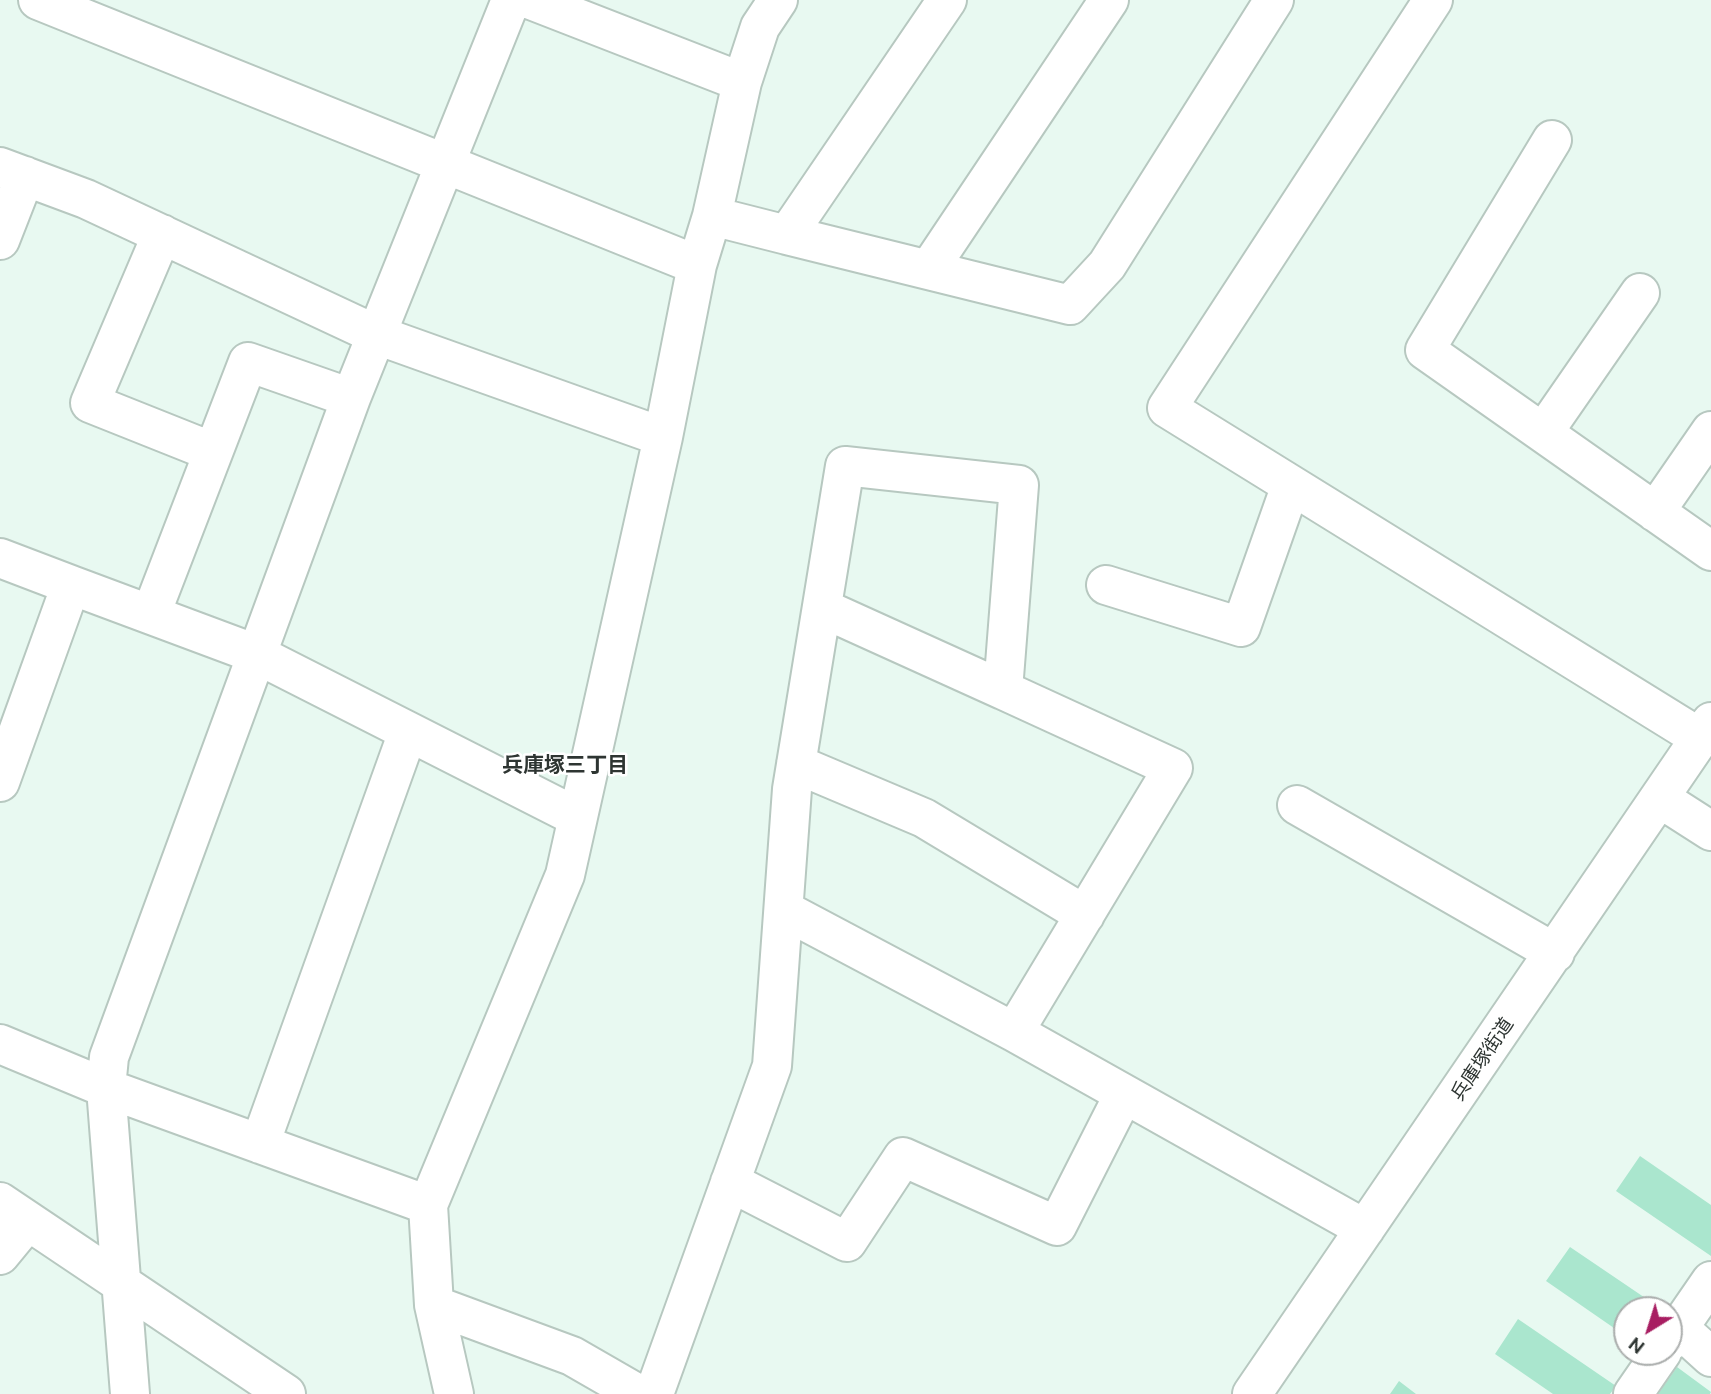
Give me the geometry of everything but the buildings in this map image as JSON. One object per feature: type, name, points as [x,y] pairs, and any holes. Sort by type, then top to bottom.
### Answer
[{"type":"street","points":[[38,0],[697,265]]},
{"type":"street","points":[[131,1394],[106,1088],[109,1057],[351,398],[511,0]]},
{"type":"street","points":[[531,0],[742,82]]},
{"type":"street","points":[[454,1394],[434,1305],[428,1205],[565,875],[663,437],[697,265],[712,216],[742,82],[760,27],[778,0]]},
{"type":"street","points":[[788,235],[947,0]]},
{"type":"street","points":[[929,270],[1109,0]]},
{"type":"street","points":[[712,216],[1070,304],[1107,265],[1275,0]]},
{"type":"street","points":[[1433,0],[1167,408],[1290,485],[1705,730]]},
{"type":"street","points":[[1552,140],[1425,350],[1711,551]]},
{"type":"street","points":[[0,240],[12,172],[86,199],[377,335],[663,437]]},
{"type":"street","points":[[162,234],[90,404],[213,452]]},
{"type":"street","points":[[1543,433],[1640,293]]},
{"type":"street","points":[[151,614],[248,362],[351,398]]},
{"type":"street","points":[[1656,512],[1711,431]]},
{"type":"street","points":[[654,1394],[772,1066],[796,764],[845,466],[1019,485],[1003,690]]},
{"type":"street","points":[[1106,584],[1241,627],[1290,485]]},
{"type":"street","points":[[0,558],[256,654],[577,817]]},
{"type":"street","points":[[0,782],[71,585]]},
{"type":"street","points":[[822,608],[1173,768],[1014,1032]]},
{"type":"street","name":"兵庫塚街道","points":[[1252,1394],[1661,799],[1705,730]]},
{"type":"street","points":[[260,1144],[408,732]]},
{"type":"street","points":[[796,764],[924,818],[1084,915]]},
{"type":"street","points":[[1661,799],[1711,831]]},
{"type":"street","points":[[1297,805],[1555,953]]},
{"type":"street","points":[[784,910],[1014,1032],[1365,1229]]},
{"type":"street","points":[[0,1044],[106,1088],[428,1205]]},
{"type":"street","points":[[730,1182],[847,1242],[903,1157],[1057,1226],[1124,1094]]},
{"type":"street","points":[[0,1255],[14,1211],[286,1394]]},
{"type":"street","points":[[1683,1322],[1711,1281]]},
{"type":"street","points":[[434,1305],[572,1356],[638,1394]]},
{"type":"street","points":[[1683,1346],[1711,1357]]},
{"type":"street","points":[[1633,1394],[1653,1366]]},
{"type":"district","name":"兵庫塚三丁目","points":[[565,765]]}]
